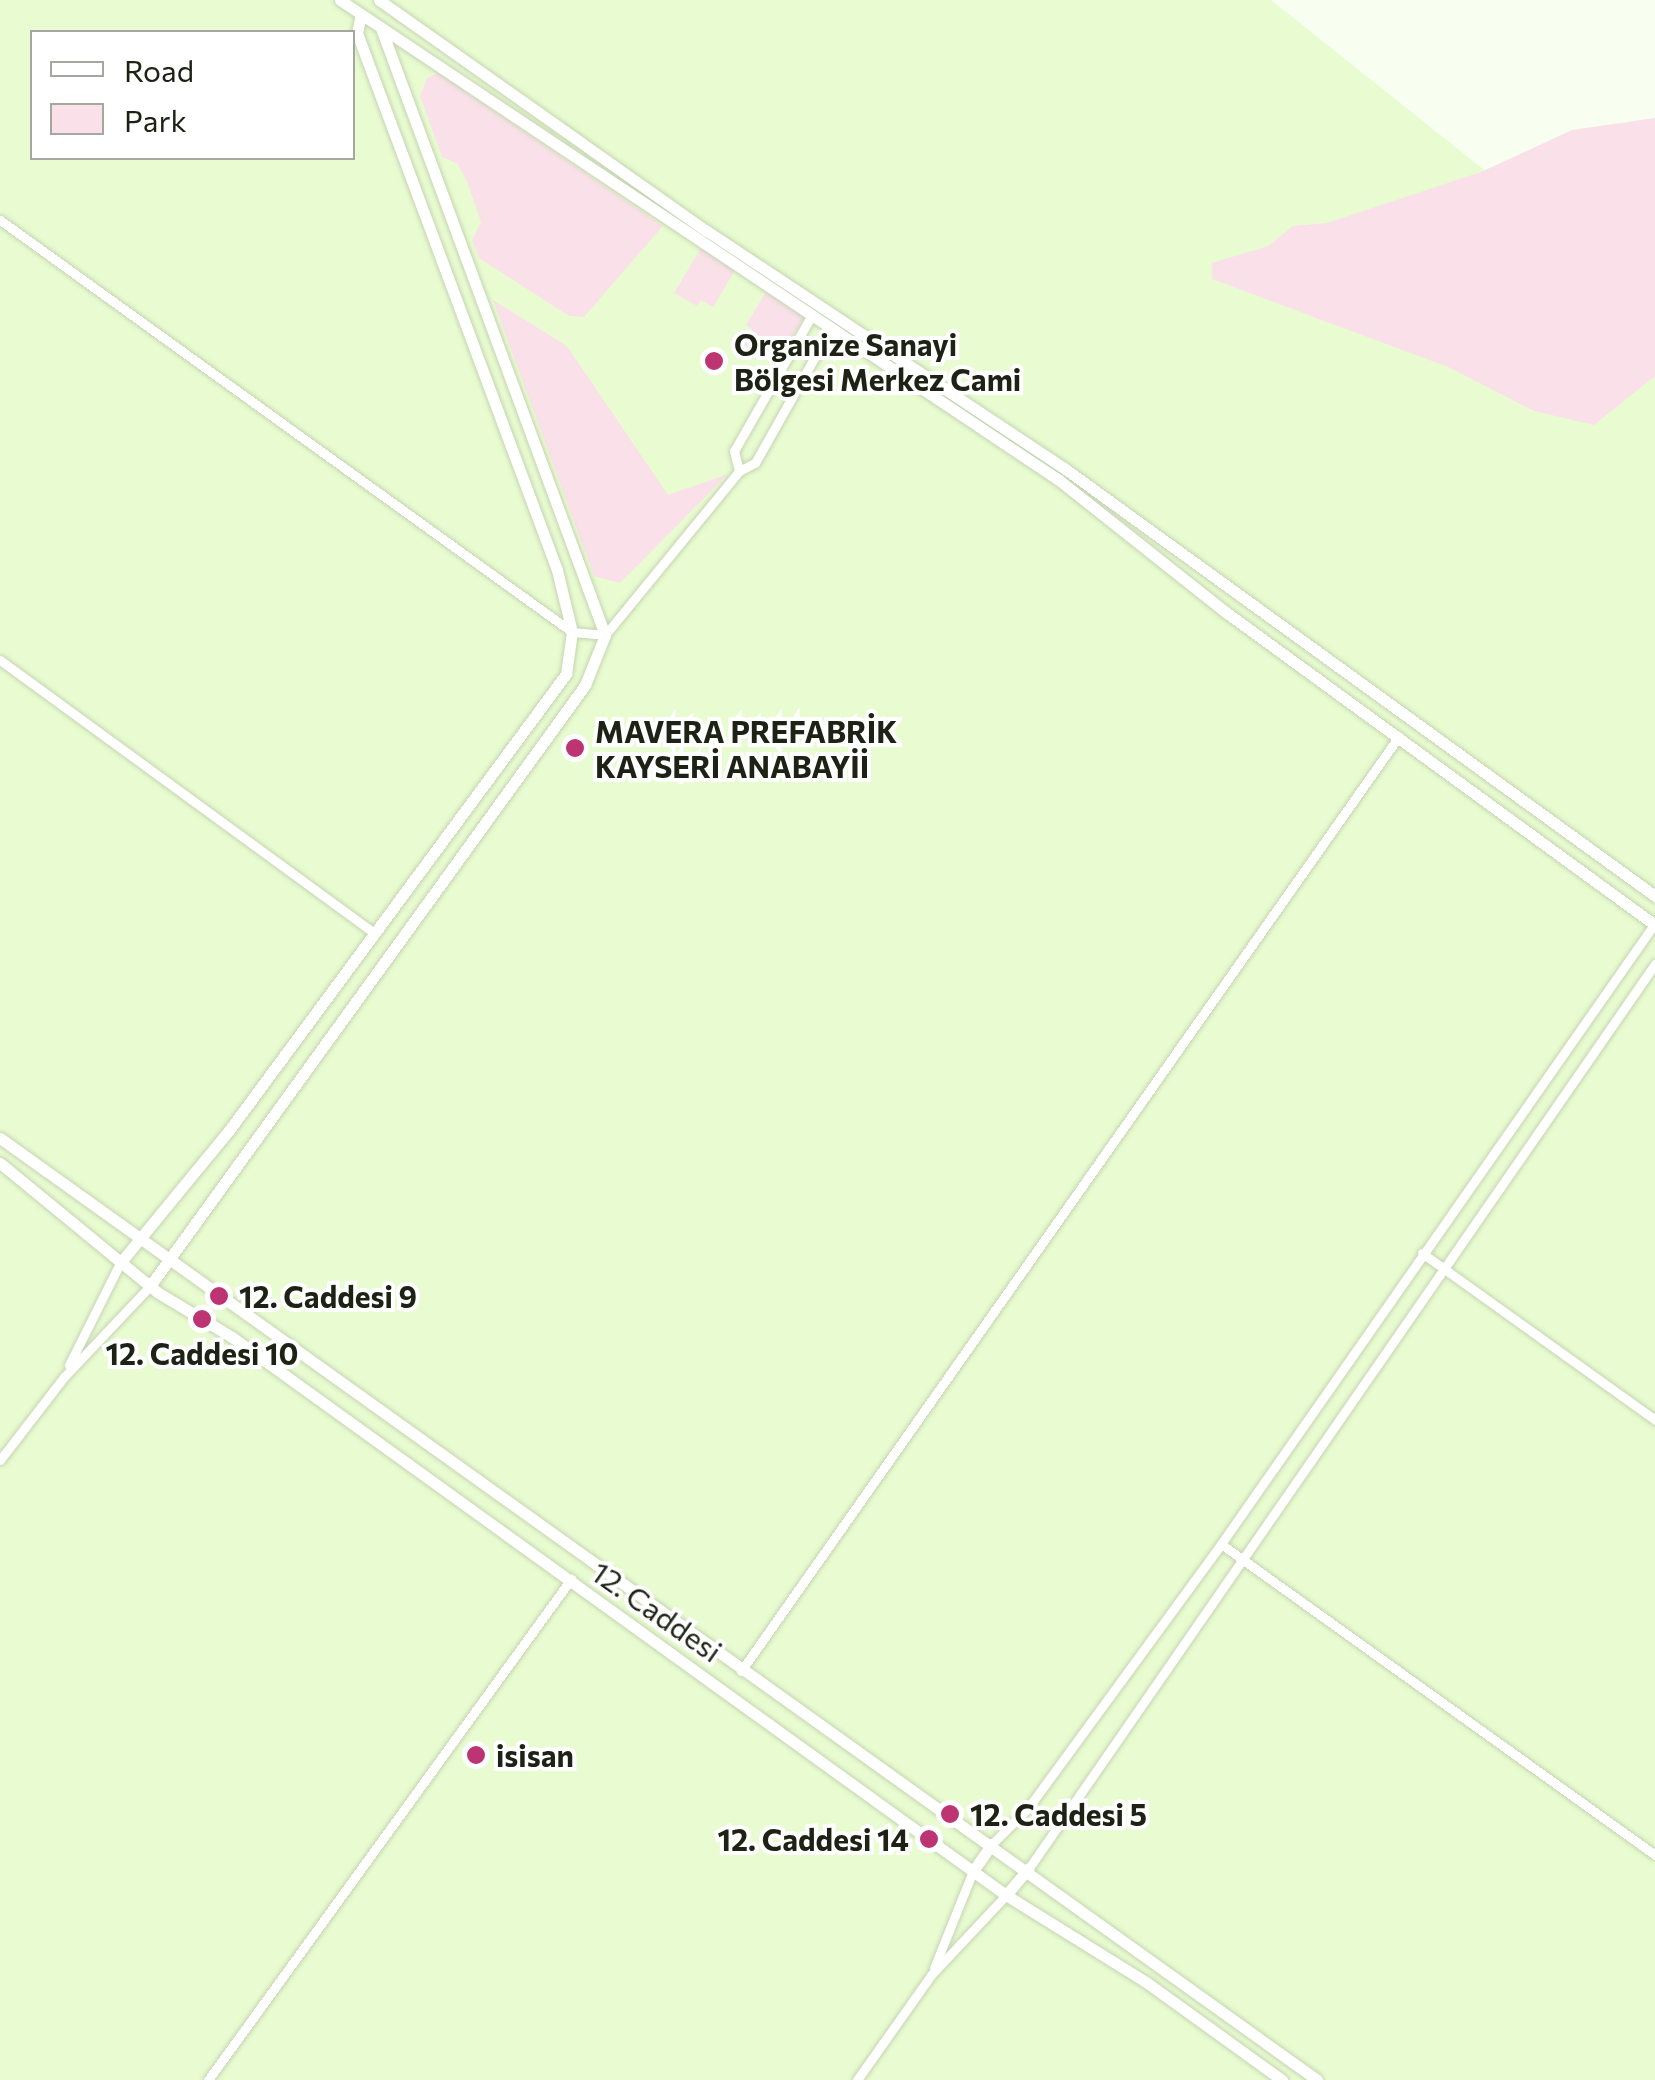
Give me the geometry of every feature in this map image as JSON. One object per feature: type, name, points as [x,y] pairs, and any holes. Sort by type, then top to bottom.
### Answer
[{"type":"street","points":[[340,0],[1059,480],[1655,924],[1221,1544],[1028,1808],[992,1844],[973,1870],[931,1975]]},
{"type":"street","points":[[379,0],[707,231],[1064,468],[1655,896]]},
{"type":"street","points":[[64,1377],[120,1263],[230,1129],[566,674],[572,632],[557,570],[357,33],[360,14]]},
{"type":"street","points":[[381,28],[605,635]]},
{"type":"street","points":[[0,220],[572,632],[605,635]]},
{"type":"street","points":[[739,471],[734,452],[812,315]]},
{"type":"street","points":[[0,1460],[64,1377],[150,1286],[392,945],[584,685],[605,635],[739,471],[754,463],[832,328]]},
{"type":"street","points":[[0,660],[392,945]]},
{"type":"street","points":[[741,1671],[1399,736]]},
{"type":"street","points":[[857,2080],[931,1975],[1028,1868],[1239,1557],[1655,964]]},
{"type":"street","name":"12. Caddesi","points":[[0,1138],[741,1671],[1028,1868],[1316,2080]]},
{"type":"street","name":"12. Caddesi","points":[[0,1163],[150,1286],[232,1336],[1006,1894],[1146,1982],[1282,2080]]},
{"type":"street","points":[[1422,1252],[1655,1420]]},
{"type":"street","points":[[1221,1544],[1655,1856]]},
{"type":"street","points":[[208,2080],[571,1579]]},
{"type":"shaded area","points":[[0,0],[1271,0],[1655,306],[1655,2080],[0,2080]]},
{"type":"green space","points":[[439,73],[663,226],[584,317],[569,316],[479,258],[472,240],[481,222],[467,182],[458,164],[442,157],[420,96],[427,78]]},
{"type":"green space","points":[[1655,118],[1655,376],[1594,425],[1534,411],[1448,367],[1212,279],[1212,263],[1268,246],[1293,226],[1327,223],[1481,172],[1572,130]]},
{"type":"green space","points":[[701,248],[736,269],[713,307],[701,300],[697,306],[674,293]]},
{"type":"green space","points":[[766,292],[805,316],[776,364],[743,344],[752,329],[746,325]]},
{"type":"green space","points":[[493,300],[567,346],[668,495],[728,474],[620,583],[594,576]]},
{"type":"place","name":"Organize Sanayi Bölgesi Merkez Cami","points":[[714,361]]},
{"type":"place","name":"MAVERA PREFABRİK KAYSERİ ANABAYİİ","points":[[575,748]]},
{"type":"place","name":"12. Caddesi 9","points":[[219,1296]]},
{"type":"place","name":"12. Caddesi 10","points":[[202,1319]]},
{"type":"place","name":"isisan","points":[[476,1755]]},
{"type":"place","name":"12. Caddesi 5","points":[[950,1814]]},
{"type":"place","name":"12. Caddesi 14","points":[[929,1839]]}]
